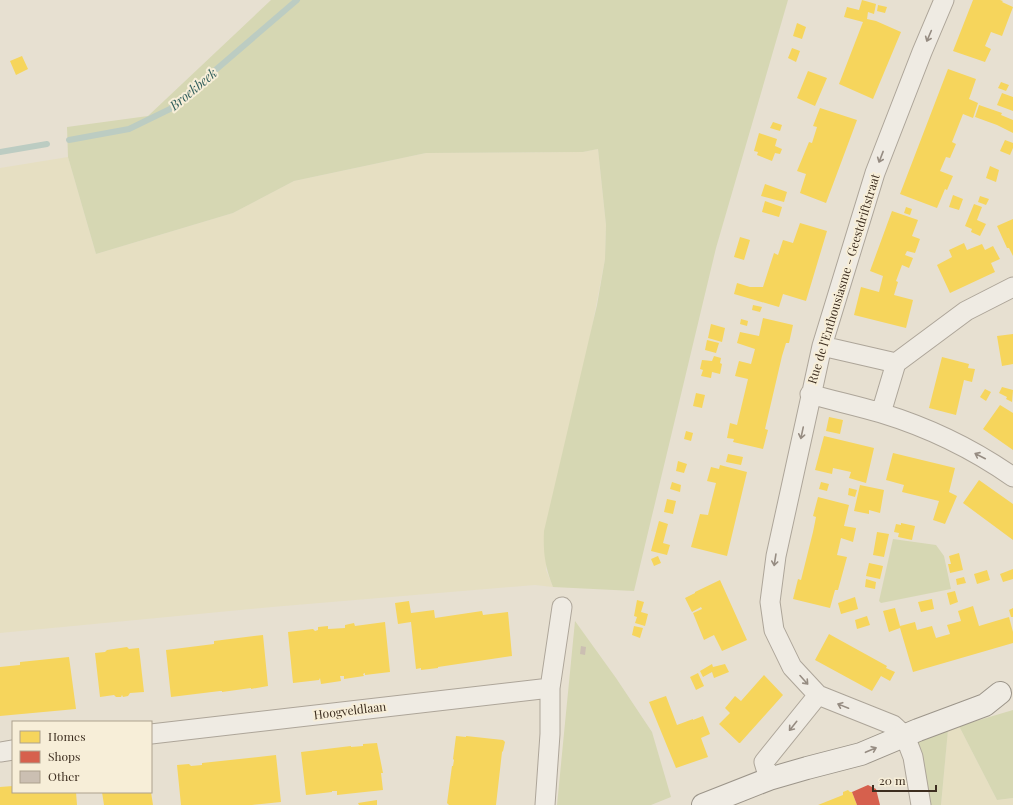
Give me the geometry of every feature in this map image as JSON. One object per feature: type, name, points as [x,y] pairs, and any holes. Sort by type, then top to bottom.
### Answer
[{"type":"main road","points":[[703,805],[769,779],[861,754],[899,730],[985,705],[1006,692]]},
{"type":"street","name":"Rue de l'Enthousiasme - Geestdriftstraat","points":[[899,730],[818,695],[792,666],[774,630],[770,602],[776,556],[810,394],[822,346],[875,173],[944,0]]},
{"type":"street","points":[[881,413],[896,363],[966,311],[1013,287]]},
{"type":"street","points":[[822,346],[896,363]]},
{"type":"street","points":[[810,394],[881,413],[934,433],[996,465],[1013,477]]},
{"type":"street","points":[[546,805],[550,734],[550,688],[562,607]]},
{"type":"street","name":"Hoogveldlaan","points":[[152,734],[550,688]]},
{"type":"street","points":[[769,779],[764,762],[818,695]]},
{"type":"street","points":[[899,730],[913,757],[921,805]]},
{"type":"street","points":[[0,752],[12,750]]},
{"type":"shaded area","points":[[598,149],[606,225],[605,259],[546,570],[553,587],[535,585],[272,607],[0,633],[0,168],[68,157],[96,254],[233,213],[294,181],[426,153],[583,152]]},
{"type":"shaded area","points":[[959,726],[997,800],[1013,798],[1013,805],[941,805],[948,730]]},
{"type":"green space","points":[[271,0],[788,0],[716,248],[634,591],[553,587],[546,566],[544,553],[544,531],[597,305],[605,259],[606,225],[598,149],[583,152],[426,153],[294,181],[233,213],[96,254],[68,157],[67,127],[148,116]]},
{"type":"green space","points":[[893,539],[936,545],[944,556],[951,589],[881,603],[879,601]]},
{"type":"green space","points":[[575,621],[652,732],[671,797],[651,805],[557,805]]},
{"type":"green space","points":[[1013,710],[1013,798],[997,800],[959,726]]},
{"type":"green space","points":[[948,730],[941,805],[927,805],[913,742]]},
{"type":"building: Homes","points":[[862,0],[876,4],[874,14],[868,12],[867,19],[876,21],[901,32],[873,99],[839,84],[863,22],[844,17],[847,7],[859,10]]},
{"type":"building: Homes","points":[[973,0],[1000,0],[1013,7],[1002,36],[991,32],[985,46],[991,49],[985,62],[953,51]]},
{"type":"building: Homes","points":[[878,5],[887,7],[885,13],[877,11]]},
{"type":"building: Homes","points":[[797,23],[806,27],[802,39],[793,36]]},
{"type":"building: Homes","points":[[792,48],[800,51],[796,62],[788,58]]},
{"type":"building: Homes","points":[[22,56],[28,69],[16,75],[10,61]]},
{"type":"building: Homes","points":[[948,69],[976,79],[969,99],[978,103],[973,118],[963,114],[952,142],[956,144],[950,158],[946,157],[940,171],[953,176],[947,190],[945,189],[937,208],[900,194]]},
{"type":"building: Homes","points":[[808,71],[827,78],[815,106],[797,98]]},
{"type":"building: Homes","points":[[1001,82],[1009,85],[1006,91],[998,88]]},
{"type":"building: Homes","points":[[1002,93],[1013,97],[1013,111],[997,105]]},
{"type":"building: Homes","points":[[979,105],[1002,113],[1001,115],[1013,120],[1013,133],[975,117]]},
{"type":"building: Homes","points":[[820,108],[857,120],[826,203],[800,193],[806,174],[797,171],[809,142],[812,143],[817,127],[813,126]]},
{"type":"building: Homes","points":[[773,122],[782,125],[780,131],[770,128]]},
{"type":"building: Homes","points":[[759,133],[777,139],[775,146],[782,149],[780,154],[775,153],[772,161],[757,155],[758,152],[754,151]]},
{"type":"building: Homes","points":[[1005,140],[1013,143],[1013,148],[1010,155],[1000,151]]},
{"type":"building: Homes","points":[[990,166],[999,170],[996,182],[986,178]]},
{"type":"building: Homes","points":[[765,184],[787,192],[784,202],[761,196]]},
{"type":"building: Homes","points":[[953,195],[963,199],[959,210],[949,207]]},
{"type":"building: Homes","points":[[980,196],[989,199],[986,205],[978,202]]},
{"type":"building: Homes","points":[[765,201],[782,207],[779,217],[762,212]]},
{"type":"building: Homes","points":[[974,204],[982,207],[977,220],[986,224],[980,236],[971,232],[972,229],[965,226]]},
{"type":"building: Homes","points":[[906,207],[912,209],[910,215],[904,213]]},
{"type":"building: Homes","points":[[892,211],[918,220],[912,236],[920,239],[915,253],[907,251],[905,255],[913,258],[909,268],[902,265],[896,281],[898,282],[894,295],[913,300],[906,328],[854,315],[861,287],[879,292],[883,276],[870,271]]},
{"type":"building: Homes","points":[[1013,219],[1013,256],[1009,248],[1007,248],[997,226]]},
{"type":"building: Homes","points":[[800,223],[827,231],[806,301],[783,294],[779,307],[734,294],[737,283],[750,287],[763,287],[774,253],[778,255],[783,240],[793,243]]},
{"type":"building: Homes","points":[[740,237],[750,240],[744,260],[734,257]]},
{"type":"building: Homes","points":[[964,243],[967,250],[982,244],[985,250],[993,246],[1000,259],[991,263],[995,272],[950,293],[937,265],[952,257],[949,250]]},
{"type":"building: Homes","points":[[753,305],[762,307],[760,312],[752,310]]},
{"type":"building: Homes","points":[[763,318],[793,325],[789,343],[786,343],[782,356],[765,429],[768,430],[763,449],[733,442],[734,439],[727,438],[730,423],[737,425],[748,379],[735,376],[739,361],[751,364],[755,349],[737,343],[740,332],[759,336]]},
{"type":"building: Homes","points":[[741,319],[748,321],[747,326],[740,324]]},
{"type":"building: Homes","points":[[711,324],[725,328],[722,342],[708,338]]},
{"type":"building: Homes","points":[[1013,334],[1013,364],[1002,366],[997,336]]},
{"type":"building: Homes","points":[[707,340],[719,343],[716,353],[705,350]]},
{"type":"building: Homes","points":[[714,356],[721,358],[720,363],[722,364],[720,374],[712,372],[711,378],[701,376],[703,370],[700,369],[702,360],[712,361]]},
{"type":"building: Homes","points":[[942,357],[969,364],[968,368],[975,369],[972,382],[964,380],[956,415],[929,408]]},
{"type":"building: Homes","points":[[1002,387],[1013,390],[1012,402],[1006,399],[1007,397],[999,393]]},
{"type":"building: Homes","points":[[985,389],[991,392],[986,401],[980,397]]},
{"type":"building: Homes","points":[[696,393],[705,395],[702,408],[693,406]]},
{"type":"building: Homes","points":[[1000,405],[1013,413],[1013,450],[983,429]]},
{"type":"building: Homes","points":[[829,417],[843,420],[840,434],[826,431]]},
{"type":"building: Homes","points":[[686,431],[693,433],[691,441],[684,439]]},
{"type":"building: Homes","points":[[824,436],[874,448],[866,483],[849,478],[851,472],[833,468],[832,474],[815,470]]},
{"type":"building: Homes","points":[[893,453],[955,468],[949,492],[957,496],[945,524],[933,520],[939,501],[902,492],[904,485],[886,480]]},
{"type":"building: Homes","points":[[728,454],[743,457],[741,465],[726,462]]},
{"type":"building: Homes","points":[[678,461],[687,464],[684,473],[676,471]]},
{"type":"building: Homes","points":[[720,465],[747,472],[727,556],[691,547],[700,514],[708,515],[716,483],[707,481],[711,467],[719,469]]},
{"type":"building: Homes","points":[[979,480],[1013,504],[1013,540],[963,503]]},
{"type":"building: Homes","points":[[672,482],[681,485],[680,492],[670,489]]},
{"type":"building: Homes","points":[[821,482],[829,484],[827,491],[819,489]]},
{"type":"building: Homes","points":[[860,485],[884,490],[880,513],[869,510],[869,514],[854,511]]},
{"type":"building: Homes","points":[[849,488],[857,490],[855,497],[848,495]]},
{"type":"building: Homes","points":[[818,497],[849,505],[844,526],[856,528],[853,542],[841,538],[837,555],[847,557],[838,590],[835,590],[830,608],[793,599],[798,579],[801,580],[813,532],[816,517],[813,516]]},
{"type":"building: Homes","points":[[667,499],[676,501],[673,514],[664,512]]},
{"type":"building: Homes","points":[[659,521],[668,524],[663,543],[670,545],[667,555],[651,551]]},
{"type":"building: Homes","points":[[901,523],[915,526],[912,540],[898,537],[899,533],[894,532],[896,524],[901,525]]},
{"type":"building: Homes","points":[[877,532],[889,534],[884,557],[873,555]]},
{"type":"building: Homes","points":[[959,553],[963,570],[950,573],[948,564],[951,564],[949,556]]},
{"type":"building: Homes","points":[[658,556],[661,563],[654,566],[651,559]]},
{"type":"building: Homes","points":[[869,563],[883,566],[880,579],[866,576]]},
{"type":"building: Homes","points":[[1013,569],[1013,579],[1003,582],[1000,574]]},
{"type":"building: Homes","points":[[987,570],[990,580],[977,584],[974,574]]},
{"type":"building: Homes","points":[[964,577],[966,583],[957,585],[956,579]]},
{"type":"building: Homes","points":[[866,579],[876,582],[875,589],[865,587]]},
{"type":"building: Homes","points":[[720,580],[747,640],[722,651],[714,635],[704,640],[693,613],[702,609],[701,607],[692,612],[685,598]]},
{"type":"building: Homes","points":[[955,591],[958,602],[950,605],[947,593]]},
{"type":"building: Homes","points":[[855,597],[858,609],[841,614],[838,603]]},
{"type":"building: Homes","points":[[932,599],[934,609],[921,612],[918,602]]},
{"type":"building: Homes","points":[[637,600],[644,602],[641,612],[648,614],[645,626],[635,623],[637,617],[634,616]]},
{"type":"building: Homes","points":[[409,601],[411,613],[434,610],[435,618],[482,611],[483,615],[508,612],[512,656],[438,668],[421,670],[421,668],[416,669],[411,622],[398,624],[395,603]]},
{"type":"building: Homes","points":[[973,606],[979,626],[1009,617],[1013,632],[1013,643],[913,672],[900,628],[889,632],[883,611],[895,608],[900,626],[915,622],[917,630],[932,626],[936,638],[950,634],[947,625],[961,621],[958,611]]},
{"type":"building: Homes","points":[[1013,608],[1013,617],[1011,617],[1009,610]]},
{"type":"building: Homes","points":[[867,616],[870,625],[857,629],[855,620]]},
{"type":"building: Homes","points":[[385,622],[390,672],[365,675],[365,673],[363,674],[364,676],[344,679],[344,676],[340,676],[341,681],[321,684],[320,678],[319,680],[293,683],[288,632],[313,629],[315,631],[318,630],[318,627],[328,626],[328,629],[345,628],[345,625],[354,623],[355,626]]},
{"type":"building: Homes","points":[[634,626],[643,628],[640,638],[632,635]]},
{"type":"building: Homes","points":[[829,634],[887,666],[886,668],[895,672],[890,681],[881,676],[872,691],[815,660]]},
{"type":"building: Homes","points":[[263,635],[268,686],[171,697],[166,650],[214,644],[214,641]]},
{"type":"building: Homes","points":[[127,647],[129,649],[139,648],[144,692],[130,693],[128,696],[123,697],[122,695],[121,697],[116,697],[114,695],[100,697],[95,653]]},
{"type":"building: Homes","points":[[69,657],[76,709],[0,716],[0,667],[20,665],[20,662]]},
{"type":"building: Homes","points":[[712,664],[713,667],[725,664],[729,672],[714,678],[712,672],[703,677],[700,671]]},
{"type":"building: Homes","points":[[698,673],[704,686],[696,690],[690,677]]},
{"type":"building: Homes","points":[[764,675],[783,695],[739,743],[719,724],[730,713],[725,708],[735,696],[741,701]]},
{"type":"building: Homes","points":[[666,696],[677,725],[703,716],[710,734],[701,738],[708,757],[676,768],[649,702]]},
{"type":"building: Homes","points":[[456,736],[503,740],[505,742],[502,752],[496,805],[449,805],[447,803],[454,760]]},
{"type":"building: Homes","points":[[377,743],[383,773],[381,773],[383,790],[337,795],[337,791],[332,791],[306,795],[301,752],[363,746],[363,744]]},
{"type":"building: Homes","points":[[276,755],[281,802],[252,805],[181,805],[177,765],[202,765],[202,763]]},
{"type":"building: Homes","points":[[12,786],[12,793],[76,793],[77,805],[0,805],[0,787]]},
{"type":"building: Homes","points":[[848,790],[852,792],[857,805],[818,805],[843,795],[843,792]]},
{"type":"building: Homes","points":[[102,793],[151,793],[153,805],[104,805]]},
{"type":"building: Homes","points":[[377,800],[377,805],[359,805],[358,803]]},
{"type":"building: Shops","points":[[868,785],[876,789],[880,805],[857,805],[852,792]]},
{"type":"building: Other","points":[[581,646],[586,647],[585,655],[580,654]]},
{"type":"waterway","name":"Broekbeek","points":[[69,140],[129,129],[170,109],[297,0]]},
{"type":"waterway","name":"Broekbeek","points":[[0,152],[47,144]]}]
